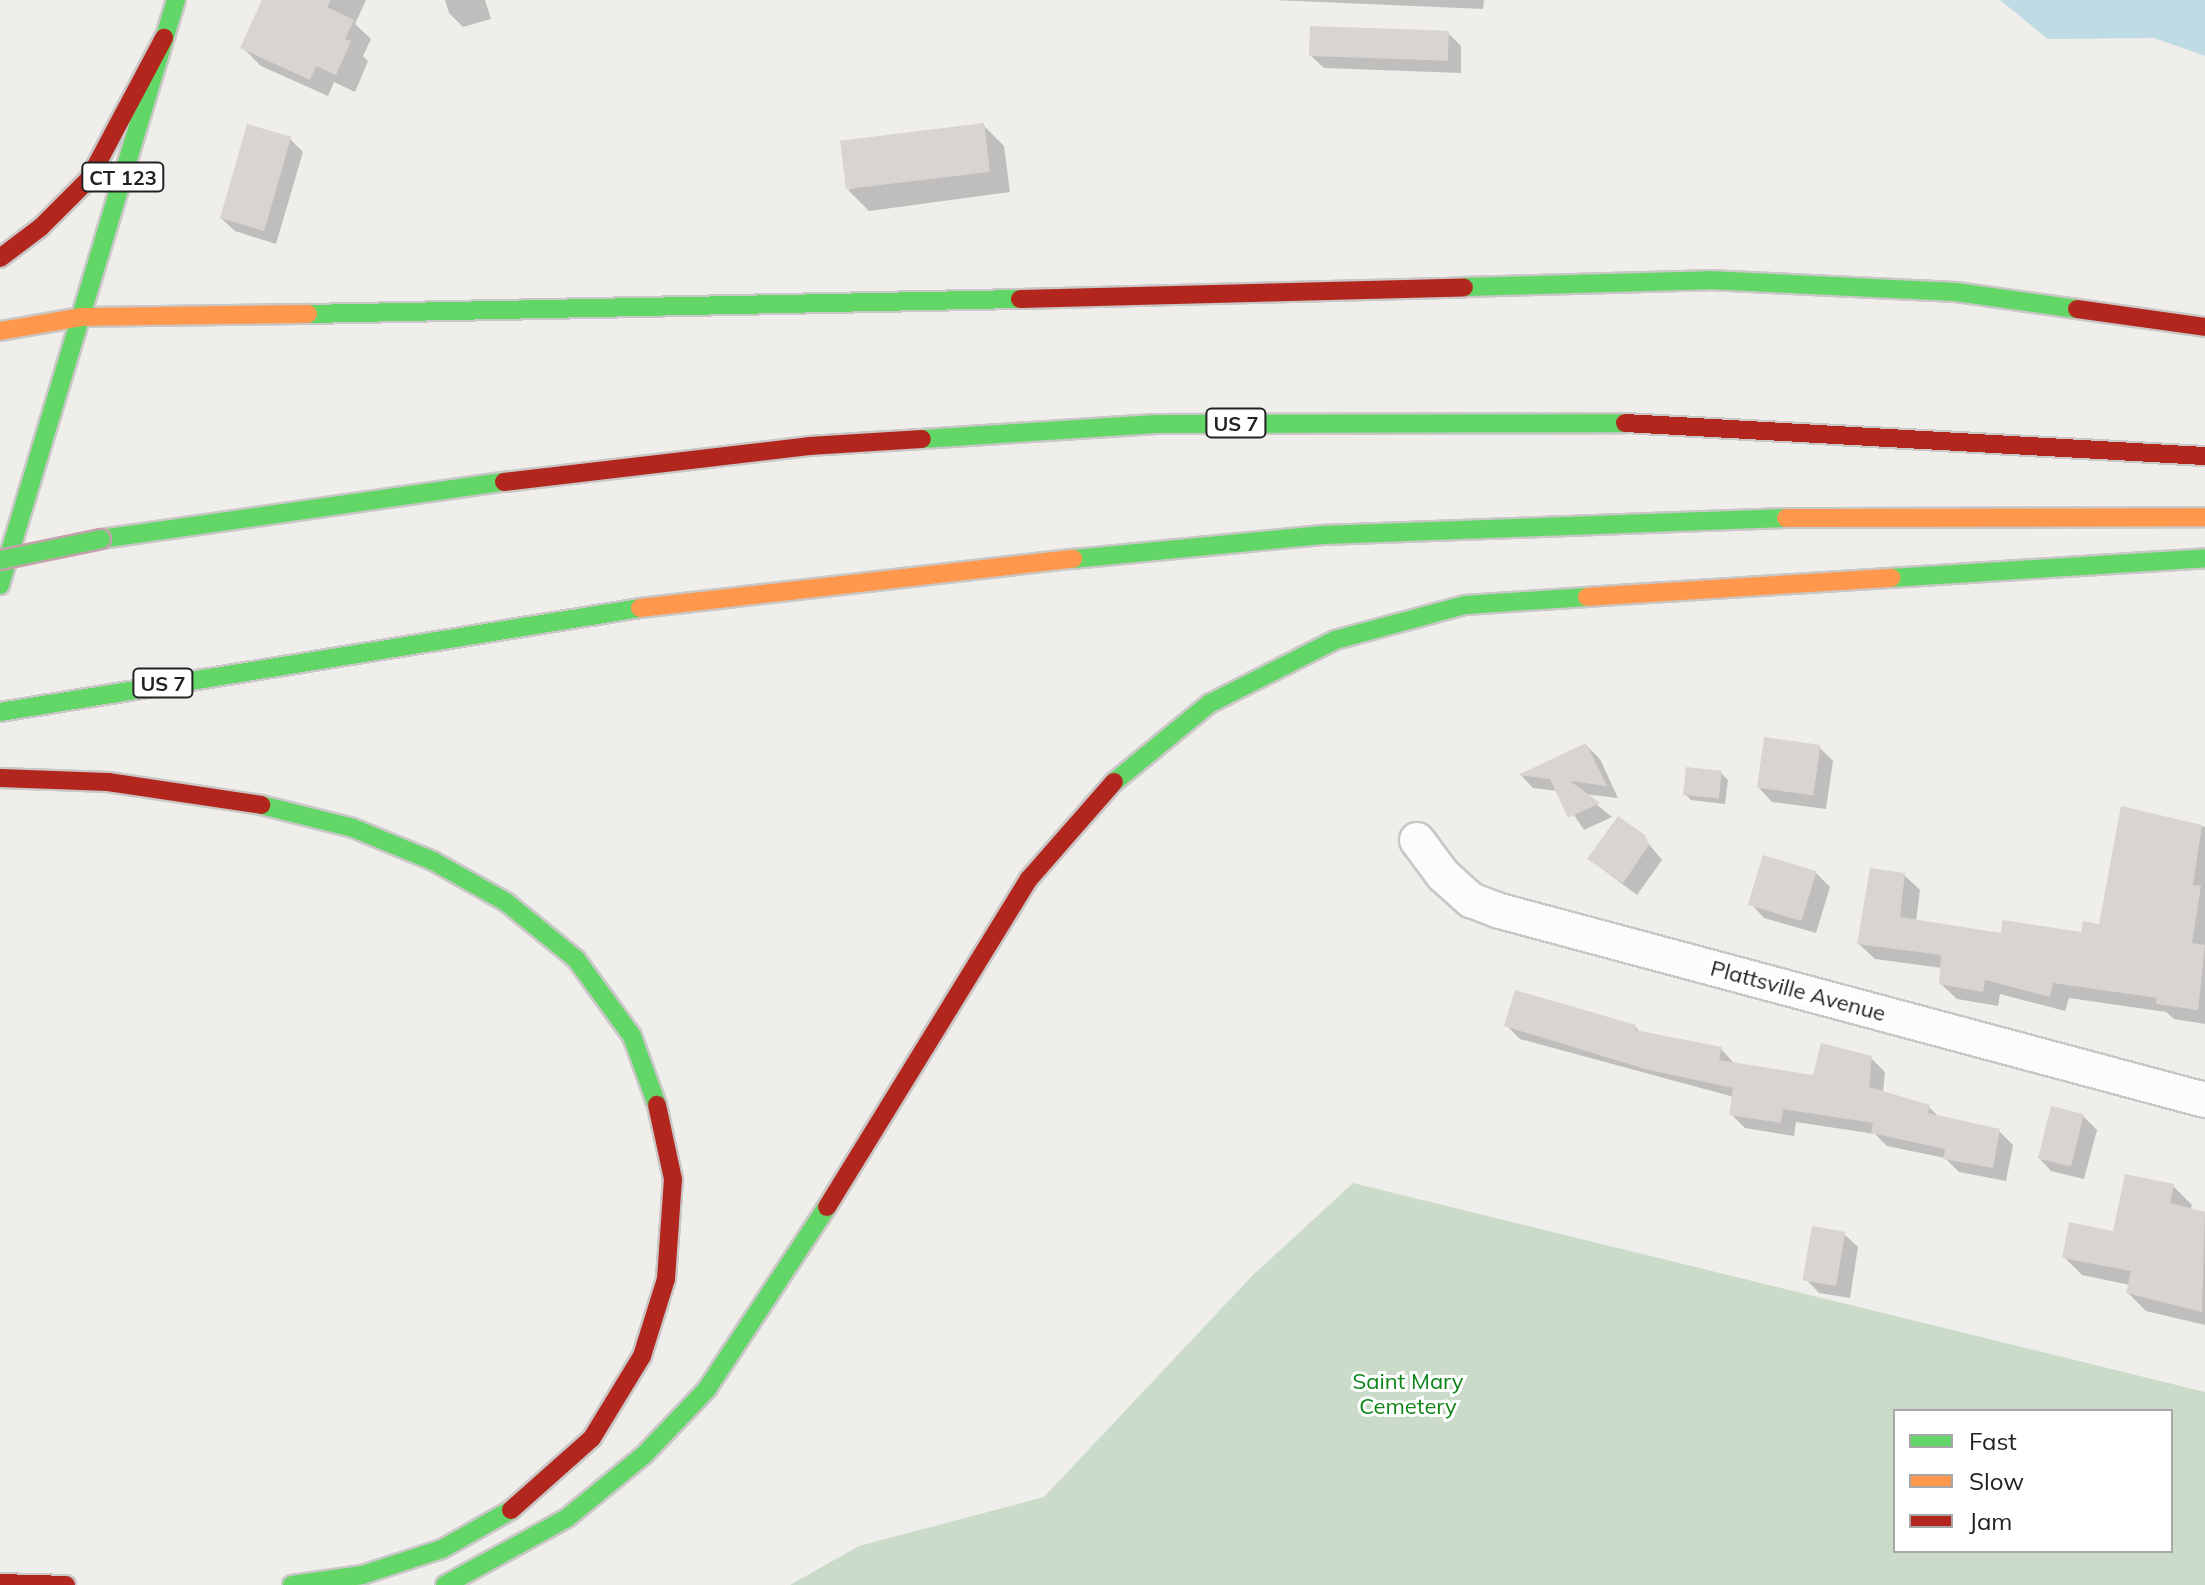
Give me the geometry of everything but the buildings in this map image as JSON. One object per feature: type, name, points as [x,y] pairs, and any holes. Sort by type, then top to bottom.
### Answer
[{"type":"main road","name":"CT 123","points":[[0,585],[176,0]]},
{"type":"main road","points":[[0,258],[52,218],[89,179],[164,38]]},
{"type":"main road","points":[[0,331],[81,317],[747,307],[1709,280],[1956,292],[2205,327]]},
{"type":"main road","name":"US 7","points":[[0,560],[101,539],[442,489],[809,446],[1156,424],[1632,423],[2205,456]]},
{"type":"main road","name":"US 7","points":[[0,712],[627,610],[977,568],[1324,535],[1851,516],[2205,517]]},
{"type":"main road","points":[[445,1585],[567,1518],[687,1413],[766,1306],[1029,879],[1129,765],[1222,696],[1335,640],[1465,605],[2205,558]]},
{"type":"main road","points":[[0,778],[152,786],[261,804],[353,828],[433,861],[506,902],[576,959],[632,1036],[652,1083],[673,1179],[666,1279],[642,1356],[592,1438],[526,1501],[455,1542],[362,1575],[292,1585]]},
{"type":"main road","points":[[0,1583],[66,1585]]},
{"type":"street","name":"Plattsville Avenue","points":[[1417,840],[1443,875],[1471,900],[1500,911],[2205,1100]]},
{"type":"green space","name":"Saint Mary Cemetery","points":[[1353,1183],[2205,1392],[2205,1585],[790,1585],[859,1546],[1044,1497],[1252,1276]]},
{"type":"water","points":[[2000,0],[2205,0],[2205,56],[2154,38],[2048,39]]},
{"type":"traffic: fast","points":[[0,585],[176,0]]},
{"type":"traffic: fast","points":[[1464,287],[1709,280],[1956,292],[2077,309]]},
{"type":"traffic: fast","points":[[308,314],[1020,299]]},
{"type":"traffic: fast","points":[[922,439],[1156,424],[1625,423]]},
{"type":"traffic: fast","points":[[101,539],[504,482]]},
{"type":"traffic: fast","points":[[1073,559],[1324,535],[1786,518]]},
{"type":"traffic: fast","points":[[0,560],[101,539]]},
{"type":"traffic: fast","points":[[1891,578],[2205,558]]},
{"type":"traffic: fast","points":[[1114,782],[1209,704],[1335,640],[1465,605],[1587,597]]},
{"type":"traffic: fast","points":[[0,712],[640,608]]},
{"type":"traffic: fast","points":[[261,805],[353,828],[433,861],[506,902],[576,959],[632,1036],[657,1105]]},
{"type":"traffic: fast","points":[[445,1585],[567,1518],[644,1455],[707,1389],[827,1207]]},
{"type":"traffic: fast","points":[[292,1585],[362,1575],[442,1549],[511,1510]]},
{"type":"traffic: slow","points":[[0,331],[81,317],[308,314]]},
{"type":"traffic: slow","points":[[1786,518],[2205,517]]},
{"type":"traffic: slow","points":[[640,608],[1073,559]]},
{"type":"traffic: slow","points":[[1587,597],[1891,578]]},
{"type":"traffic: jam","points":[[0,258],[41,227],[89,179],[164,38]]},
{"type":"traffic: jam","points":[[1020,299],[1464,287]]},
{"type":"traffic: jam","points":[[2077,309],[2205,327]]},
{"type":"traffic: jam","points":[[1625,423],[2205,456]]},
{"type":"traffic: jam","points":[[504,482],[809,446],[922,439]]},
{"type":"traffic: jam","points":[[0,778],[108,782],[261,805]]},
{"type":"traffic: jam","points":[[827,1207],[1029,879],[1114,782]]},
{"type":"traffic: jam","points":[[511,1510],[592,1438],[642,1356],[666,1279],[673,1179],[657,1105]]},
{"type":"traffic: jam","points":[[0,1583],[66,1585]]}]
